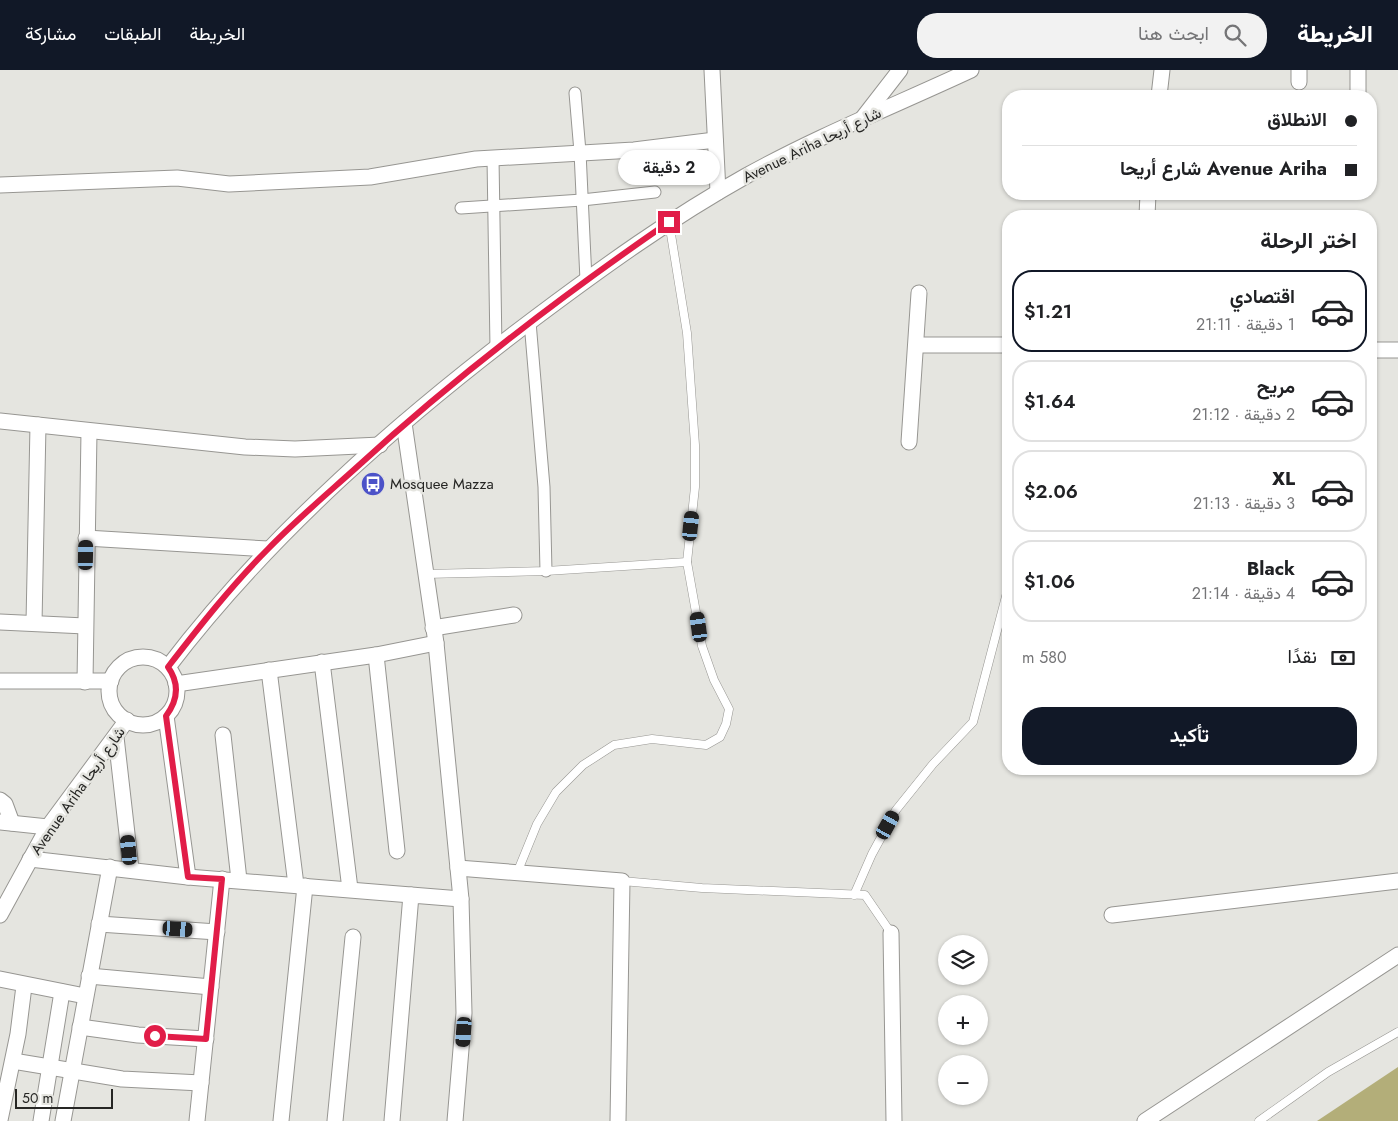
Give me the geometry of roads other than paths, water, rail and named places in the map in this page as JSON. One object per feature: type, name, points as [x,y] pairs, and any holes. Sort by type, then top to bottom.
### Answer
[{"type":"street","points":[[712,70],[718,192]]},
{"type":"street","points":[[859,122],[900,70]]},
{"type":"street","name":"Avenue Ariha شارع أريحا","points":[[168,667],[190,638],[268,549],[380,445],[496,348],[586,280],[669,222],[718,192],[779,159],[971,70]]},
{"type":"street","points":[[1160,90],[1162,70]]},
{"type":"street","points":[[1358,70],[1358,90]]},
{"type":"street","points":[[575,92],[586,280]]},
{"type":"street","points":[[0,184],[177,178],[229,184],[360,178],[476,159],[634,150],[715,140]]},
{"type":"street","points":[[493,158],[496,348]]},
{"type":"street","points":[[461,208],[582,200],[655,192]]},
{"type":"street","points":[[909,442],[919,293]]},
{"type":"street","points":[[530,322],[544,487],[546,570]]},
{"type":"street","points":[[916,345],[1002,345]]},
{"type":"street","points":[[1377,350],[1398,350]]},
{"type":"street","points":[[0,420],[89,432],[245,447],[295,449],[380,445]]},
{"type":"street","points":[[34,623],[38,424]]},
{"type":"street","points":[[404,424],[434,636],[461,898],[464,1013],[456,1121]]},
{"type":"street","points":[[85,682],[84,626],[89,432]]},
{"type":"street","points":[[86,538],[268,549]]},
{"type":"street","points":[[176,684],[376,655],[434,636],[514,615]]},
{"type":"street","points":[[0,622],[84,626]]},
{"type":"street","points":[[376,655],[397,851]]},
{"type":"street","points":[[141,657],[156,659],[168,667],[176,684],[175,701],[166,716],[148,724],[127,720],[120,715],[110,699],[111,681],[122,664],[141,657]]},
{"type":"street","points":[[322,662],[350,889]]},
{"type":"street","points":[[269,670],[300,885],[282,1121]]},
{"type":"street","points":[[0,681],[111,681]]},
{"type":"street","points":[[166,716],[188,877]]},
{"type":"street","name":"Avenue Ariha شارع أريحا","points":[[0,915],[48,827],[127,720]]},
{"type":"street","points":[[222,735],[239,880]]},
{"type":"street","points":[[116,736],[131,869]]},
{"type":"street","points":[[0,800],[5,804],[6,823],[48,827]]},
{"type":"street","points":[[30,859],[188,877],[461,898]]},
{"type":"street","points":[[63,1121],[110,867]]},
{"type":"street","points":[[458,868],[517,874],[622,880],[618,1121]]},
{"type":"street","points":[[197,1121],[222,879]]},
{"type":"street","points":[[1112,915],[1398,881]]},
{"type":"street","points":[[392,1121],[411,895]]},
{"type":"street","points":[[99,924],[217,932]]},
{"type":"street","points":[[891,933],[894,1121]]},
{"type":"street","points":[[335,1121],[353,937]]},
{"type":"street","points":[[1145,1121],[1398,955]]},
{"type":"street","points":[[89,976],[211,986]]},
{"type":"street","points":[[0,979],[24,986],[85,996]]},
{"type":"street","points":[[0,1120],[13,1061],[24,986]]},
{"type":"street","points":[[41,1121],[62,992]]},
{"type":"street","points":[[57,1029],[206,1039]]},
{"type":"street","points":[[13,1061],[122,1079],[201,1083]]},
{"type":"lane","points":[[517,874],[537,824],[556,792],[583,765],[614,745],[652,739],[706,745],[720,736],[726,724],[729,709],[714,680],[702,646],[687,562],[695,487],[695,445],[687,333],[669,222]]},
{"type":"lane","points":[[426,574],[546,570],[687,562]]},
{"type":"lane","points":[[854,894],[872,854],[896,810],[932,764],[973,722],[1002,612]]},
{"type":"lane","points":[[622,880],[702,888],[854,894],[867,897],[891,933]]},
{"type":"lane","points":[[1259,1121],[1328,1072],[1398,1032]]},
{"type":"place","name":"Mosquee Mazza","points":[[373,484]]}]
